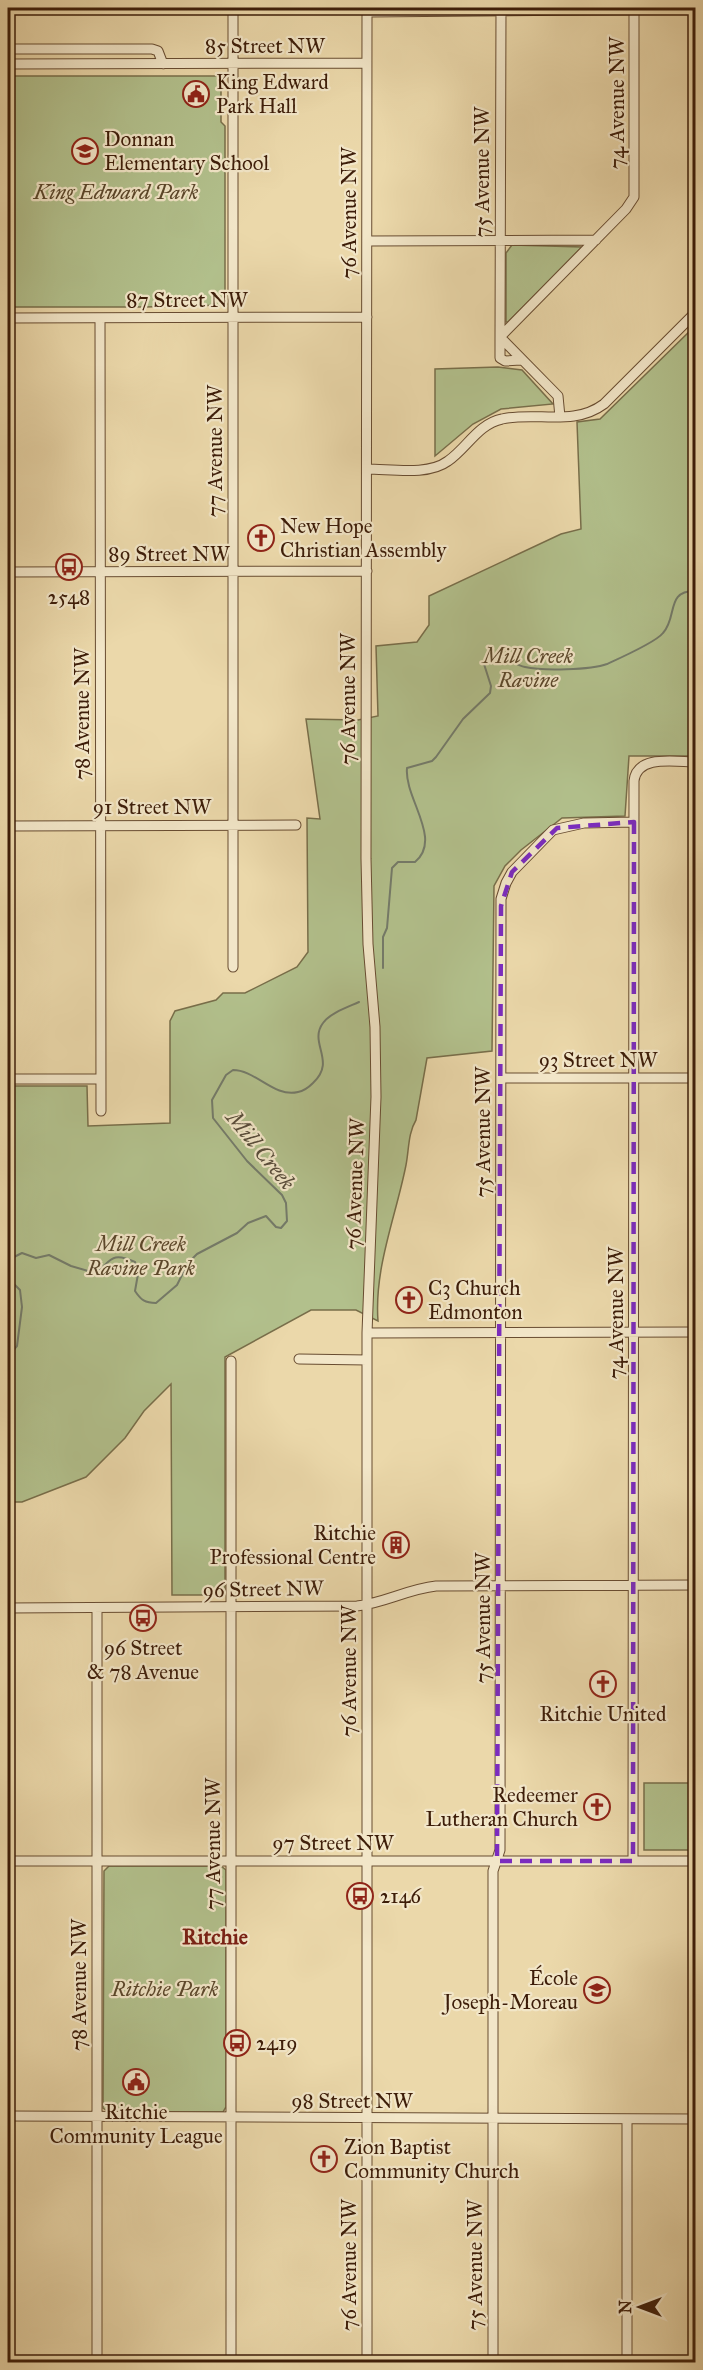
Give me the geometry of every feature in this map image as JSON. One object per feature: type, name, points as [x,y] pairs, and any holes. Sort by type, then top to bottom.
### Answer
[{"type":"street","name":"77 Avenue NW","points":[[233,8],[233,967]]},
{"type":"street","name":"75 Avenue NW","points":[[500,337],[501,9]]},
{"type":"street","name":"74 Avenue NW","points":[[596,240],[626,209],[634,197],[630,9]]},
{"type":"street","points":[[367,10],[696,9]]},
{"type":"street","name":"76 Avenue NW","points":[[367,10],[366,859],[376,1087],[367,1333],[367,2362]]},
{"type":"street","points":[[8,49],[152,49],[158,51],[163,64]]},
{"type":"street","name":"85 Street NW","points":[[8,64],[367,63]]},
{"type":"street","points":[[367,241],[596,240]]},
{"type":"street","points":[[561,417],[558,396],[500,337],[596,240]]},
{"type":"street","points":[[367,469],[432,468],[448,461],[478,432],[499,420],[587,414],[604,404],[696,312]]},
{"type":"street","name":"87 Street NW","points":[[8,318],[367,317]]},
{"type":"street","name":"78 Avenue NW","points":[[100,318],[100,1111]]},
{"type":"street","name":"89 Street NW","points":[[8,572],[367,571]]},
{"type":"street","name":"74 Avenue NW","points":[[633,1861],[634,777],[639,767],[655,762],[696,762]]},
{"type":"street","name":"75 Avenue NW","points":[[493,2362],[493,1871],[500,1850],[501,906],[504,888],[511,875],[548,833],[557,828],[584,823],[634,822]]},
{"type":"street","name":"91 Street NW","points":[[8,826],[296,825]]},
{"type":"street","name":"93 Street NW","points":[[501,1078],[696,1078]]},
{"type":"street","points":[[8,1079],[100,1079]]},
{"type":"street","points":[[367,1333],[696,1332]]},
{"type":"street","points":[[299,1359],[367,1360]]},
{"type":"street","name":"77 Avenue NW","points":[[231,1361],[231,2362]]},
{"type":"street","name":"96 Street NW","points":[[8,1608],[230,1608],[367,1605],[429,1587],[696,1585]]},
{"type":"street","name":"78 Avenue NW","points":[[97,1608],[97,2362]]},
{"type":"street","name":"97 Street NW","points":[[8,1861],[696,1861]]},
{"type":"street","name":"98 Street NW","points":[[8,2116],[627,2120],[696,2118]]},
{"type":"street","points":[[627,2120],[627,2362]]},
{"type":"highlighted area","points":[[634,822],[633,1861],[497,1861],[501,906],[512,872],[557,828]]},
{"type":"green space","name":"King Edward Park","points":[[8,76],[221,76],[221,122],[225,126],[225,305],[8,307]]},
{"type":"green space","points":[[512,245],[582,247],[506,322],[506,253]]},
{"type":"green space","name":"Mill Creek Ravine Park","points":[[695,326],[695,756],[629,756],[625,816],[562,818],[521,850],[505,866],[494,886],[492,1051],[427,1058],[402,1184],[382,1262],[378,1321],[356,1310],[311,1310],[225,1357],[225,1595],[172,1595],[171,1384],[144,1411],[125,1438],[86,1477],[22,1502],[8,1502],[8,1086],[87,1086],[88,1126],[170,1123],[170,1021],[175,1011],[216,1000],[223,993],[245,993],[297,967],[308,952],[307,818],[320,819],[306,719],[358,720],[378,716],[376,646],[417,642],[429,625],[429,596],[561,534],[581,529],[577,422],[600,419]]},
{"type":"green space","points":[[498,367],[522,370],[553,404],[501,409],[473,424],[435,456],[435,369]]},
{"type":"green space","points":[[644,1783],[695,1783],[695,1850],[644,1850]]},
{"type":"green space","name":"Ritchie Park","points":[[109,1866],[221,1866],[226,1870],[226,2107],[223,2112],[109,2112],[103,2108],[104,1871]]},
{"type":"waterway","name":"Mill Creek","points":[[696,385],[696,405]]},
{"type":"waterway","name":"Mill Creek","points":[[696,423],[692,454],[696,463]]},
{"type":"waterway","name":"Mill Creek","points":[[383,968],[383,937],[387,928],[392,868],[398,862],[415,862],[423,853],[425,842],[424,830],[411,792],[407,768],[432,761],[463,719],[490,693],[491,686],[484,664],[487,654],[496,654],[521,666],[533,668],[579,669],[607,664],[659,637],[667,627],[676,600],[680,595],[696,591]]},
{"type":"waterway","name":"Mill Creek","points":[[8,1268],[10,1259],[22,1253],[36,1258],[49,1255],[71,1266],[95,1273],[111,1259],[120,1257],[135,1262],[138,1274],[135,1291],[139,1297],[156,1303],[177,1285],[188,1263],[197,1254],[237,1233],[248,1223],[266,1216],[276,1227],[281,1228],[287,1221],[286,1203],[282,1195],[247,1161],[213,1118],[212,1100],[226,1075],[233,1070],[249,1074],[281,1091],[289,1093],[306,1089],[320,1075],[323,1067],[318,1038],[323,1023],[335,1013],[359,1002]]},
{"type":"waterway","name":"Mill Creek","points":[[8,1273],[11,1281],[20,1290],[22,1307],[17,1346],[8,1356]]},
{"type":"waterway","name":"Mill Creek","points":[[8,1379],[11,1385],[8,1388]]},
{"type":"place","name":"King Edward Park Hall","points":[[196,94]]},
{"type":"place","name":"Donnan Elementary School","points":[[85,151]]},
{"type":"place","name":"New Hope Christian Assembly","points":[[261,538]]},
{"type":"place","name":"2548","points":[[69,567]]},
{"type":"place","name":"C3 Church Edmonton","points":[[409,1300]]},
{"type":"place","name":"Ritchie Professional Centre","points":[[396,1545]]},
{"type":"place","name":"96 Street & 78 Avenue","points":[[143,1618]]},
{"type":"place","name":"Ritchie United","points":[[603,1684]]},
{"type":"place","name":"Redeemer Lutheran Church","points":[[597,1807]]},
{"type":"place","name":"2146","points":[[360,1896]]},
{"type":"place","name":"École Joseph-Moreau","points":[[597,1990]]},
{"type":"place","name":"2419","points":[[237,2043]]},
{"type":"place","name":"Ritchie Community League","points":[[136,2082]]},
{"type":"place","name":"Zion Baptist Community Church","points":[[324,2159]]},
{"type":"district","name":"Ritchie","points":[[215,1936]]},
{"type":"park label","name":"Mill Creek Ravine","points":[[528,668]]}]
